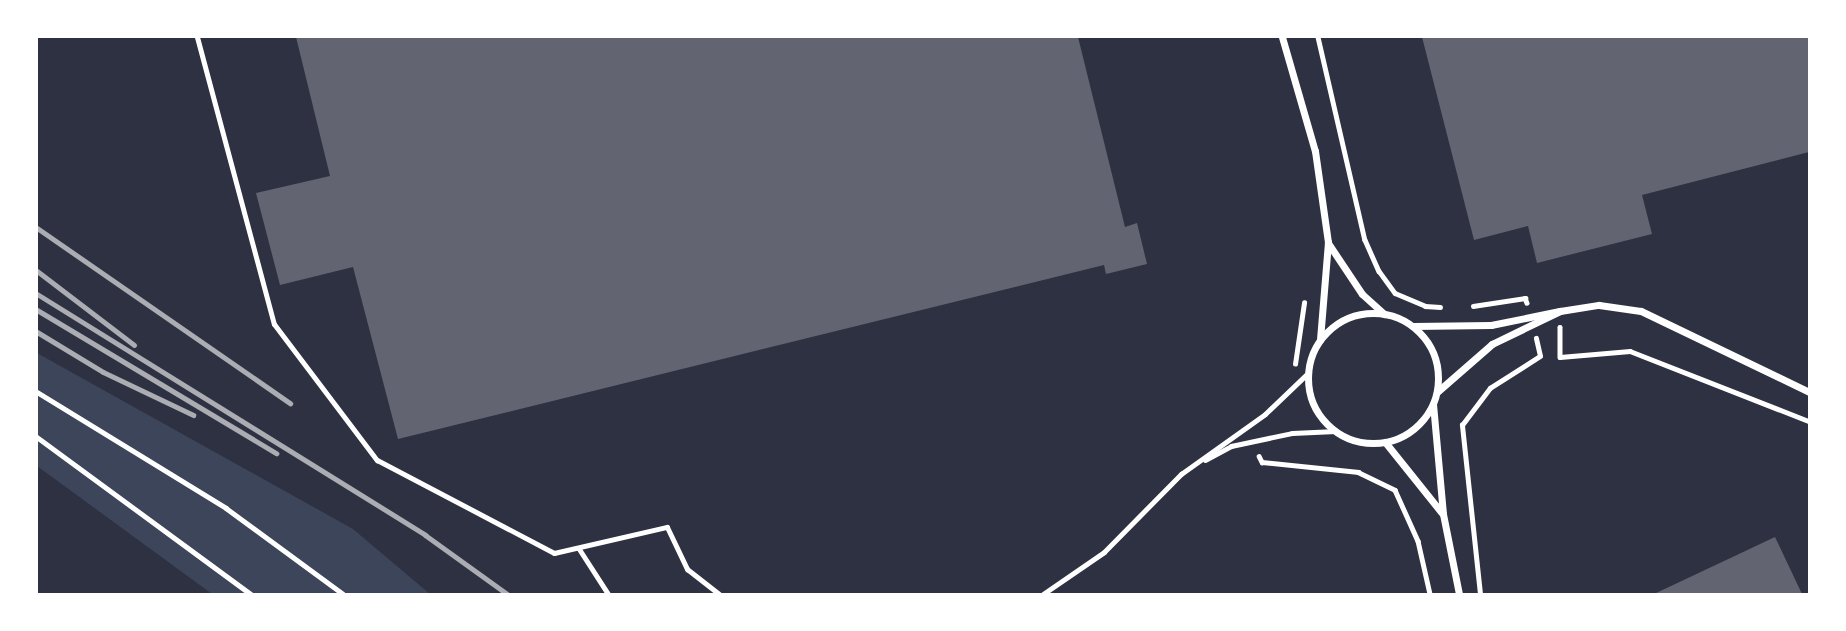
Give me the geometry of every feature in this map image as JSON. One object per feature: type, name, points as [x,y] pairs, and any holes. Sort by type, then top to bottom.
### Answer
[{"type":"street","points":[[1282,37],[1315,151],[1328,242],[1320,341],[1309,372],[1315,407],[1336,431],[1355,440],[1385,442],[1410,432],[1433,403],[1437,392],[1433,352],[1412,326]]},
{"type":"street","points":[[1328,242],[1362,294],[1384,314],[1412,326],[1491,325],[1531,321],[1560,312],[1599,305],[1642,311],[1809,392]]},
{"type":"street","points":[[1320,341],[1343,320],[1384,314]]},
{"type":"street","points":[[1437,392],[1492,344],[1531,321]]},
{"type":"street","points":[[1433,403],[1443,514],[1459,594]]},
{"type":"street","points":[[1385,442],[1443,514]]},
{"type":"lane","points":[[197,37],[274,324],[377,460],[554,553],[667,527],[688,569],[719,594]]},
{"type":"lane","points":[[1043,594],[1104,552],[1181,474],[1265,414],[1309,372]]},
{"type":"lane","points":[[1181,474],[1231,446],[1292,433],[1336,431]]},
{"type":"lane","points":[[579,549],[608,594]]},
{"type":"path","points":[[1318,37],[1365,240],[1379,271],[1395,293],[1425,306],[1448,307]]},
{"type":"path","points":[[1469,307],[1525,298],[1540,356],[1490,387],[1462,425],[1480,594]]},
{"type":"path","points":[[1560,312],[1560,357],[1630,351],[1809,421]]},
{"type":"path","points":[[37,391],[226,508],[343,594]]},
{"type":"path","points":[[37,437],[251,594]]},
{"type":"shaded area","points":[[37,353],[353,529],[430,594],[212,594],[37,466]]},
{"type":"building","points":[[296,37],[1078,37],[1125,227],[1137,223],[1147,264],[1106,274],[1104,265],[398,439],[353,267],[280,285],[256,193],[330,176]]},
{"type":"building","points":[[1422,37],[1809,37],[1809,152],[1642,195],[1652,234],[1537,263],[1528,226],[1474,240]]},
{"type":"building","points":[[1775,537],[1802,594],[1654,594]]},
{"type":"railway","points":[[37,228],[290,403]]},
{"type":"railway","points":[[37,271],[134,345]]},
{"type":"railway","points":[[37,294],[425,535],[507,594]]},
{"type":"railway","points":[[37,310],[276,453]]},
{"type":"railway","points":[[37,332],[103,372],[193,415]]}]
